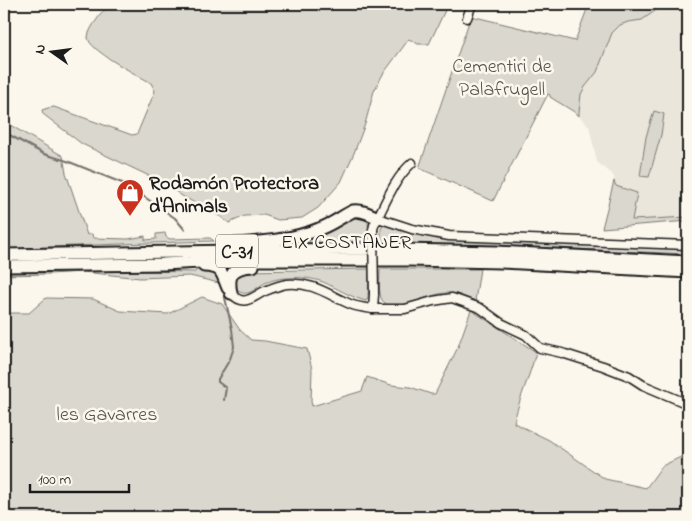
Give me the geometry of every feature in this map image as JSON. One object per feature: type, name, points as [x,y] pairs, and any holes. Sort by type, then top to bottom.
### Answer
[{"type":"highway","points":[[131,253],[289,238],[320,229],[353,211],[378,218]]},
{"type":"highway","name":"EIX COSTANER","points":[[4,255],[356,249],[505,252],[688,262]]},
{"type":"highway","name":"EIX COSTANER","points":[[4,266],[163,264],[238,260],[408,260],[520,263],[688,272]]},
{"type":"highway","points":[[231,293],[230,277],[242,266],[465,262]]},
{"type":"highway","points":[[163,264],[211,266],[217,268],[222,271],[226,285],[231,293]]},
{"type":"street","points":[[467,18],[472,4]]},
{"type":"street","points":[[373,309],[374,225],[394,186],[412,163]]},
{"type":"street","points":[[378,218],[412,229],[449,236],[688,245]]},
{"type":"street","points":[[231,293],[235,298],[242,301],[249,300],[274,287],[298,284],[315,287],[351,304],[373,309],[404,309],[452,298],[480,308],[501,323],[526,335],[540,348],[603,366],[688,404]]},
{"type":"shaded area","points":[[589,4],[688,4],[688,221],[602,228],[614,177],[597,162],[589,126],[576,113],[550,97],[578,42]]},
{"type":"green space","points":[[109,4],[448,4],[429,44],[418,44],[409,39],[383,74],[374,91],[365,124],[341,182],[318,208],[302,218],[278,220],[264,215],[245,216],[229,223],[182,196],[164,183],[82,144],[43,114],[42,110],[54,107],[132,135],[137,134],[155,91],[151,83],[96,49],[88,37],[94,24]]},
{"type":"green space","name":"Cementiri de Palafrugell","points":[[589,4],[665,4],[642,20],[620,25],[612,33],[597,72],[581,94],[579,116],[548,94],[493,201],[419,168],[471,16],[575,41]]},
{"type":"green space","points":[[654,111],[664,114],[661,135],[649,177],[640,176],[646,137]]},
{"type":"green space","points":[[4,123],[63,156],[66,173],[87,235],[92,234],[93,238],[128,239],[145,236],[145,240],[156,239],[156,234],[165,233],[166,237],[170,239],[210,238],[214,241],[4,249]]},
{"type":"green space","points":[[614,181],[616,186],[637,193],[632,220],[688,217],[688,221],[602,228]]},
{"type":"green space","points":[[355,215],[365,217],[368,221],[369,242],[288,243]]},
{"type":"green space","points":[[386,225],[412,232],[688,248],[688,254],[485,245],[381,243],[381,228]]},
{"type":"green space","points":[[369,269],[368,298],[366,301],[323,282],[306,278],[273,280],[246,293],[242,293],[235,287],[236,274],[244,271]]},
{"type":"green space","points":[[380,269],[480,269],[475,301],[459,295],[442,293],[403,304],[387,304],[382,300],[380,294]]},
{"type":"green space","points":[[196,270],[213,270],[223,284],[190,276],[140,278],[83,272],[4,275],[4,271],[195,272]]},
{"type":"green space","name":"les Gavarres","points":[[202,297],[222,304],[240,330],[251,340],[307,349],[312,369],[312,406],[362,391],[367,377],[391,385],[410,387],[435,394],[458,347],[471,310],[536,352],[514,423],[549,440],[605,479],[646,488],[662,466],[687,454],[688,517],[4,517],[4,313],[29,313],[46,298],[93,299],[120,311],[168,314]]},
{"type":"waterway","points":[[4,132],[44,154],[127,185],[175,218],[185,230]]},
{"type":"waterway","points":[[224,293],[234,347],[230,359],[218,379],[218,382],[226,388],[224,400]]},
{"type":"place","name":"Rodamón Protectora d'Animals","points":[[130,217]]}]
